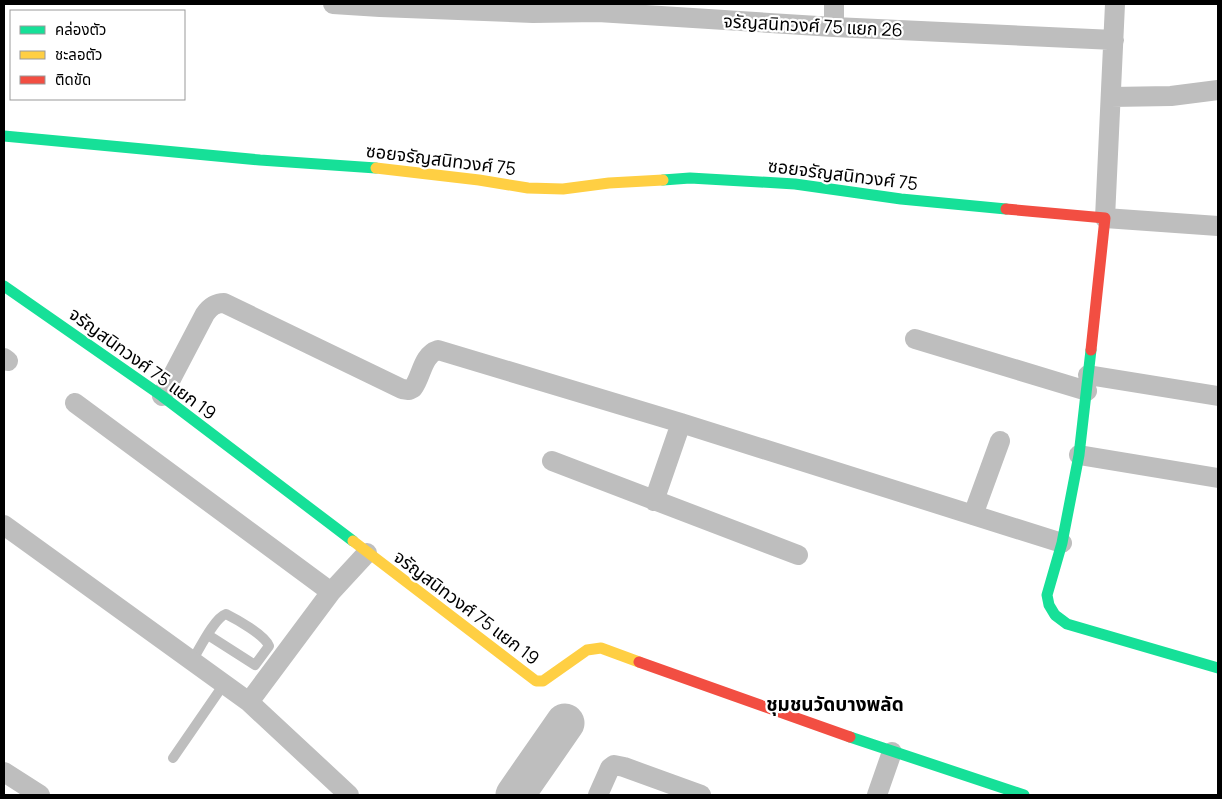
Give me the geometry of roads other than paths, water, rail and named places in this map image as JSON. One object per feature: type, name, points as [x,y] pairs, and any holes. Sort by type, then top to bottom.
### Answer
[{"type":"street","name":"จรัญสนิทวงศ์ 75 แยก 26","points":[[334,4],[533,13],[598,8],[834,27],[1114,40]]},
{"type":"street","points":[[834,4],[834,27]]},
{"type":"street","points":[[1116,4],[1105,218],[1079,455],[1062,543],[1048,596],[1049,605],[1055,615],[1067,624],[1218,668]]},
{"type":"street","points":[[1111,97],[1171,96],[1218,90]]},
{"type":"street","name":"ซอยจรัญสนิทวงศ์ 75","points":[[4,136],[260,160],[376,168],[528,188],[563,189],[610,183],[690,178],[795,184],[902,199],[1105,218]]},
{"type":"street","points":[[1105,218],[1218,226]]},
{"type":"street","name":"จรัญสนิทวงศ์ 75 แยก 19","points":[[4,286],[162,396],[536,681],[544,681],[587,650],[601,648],[892,752],[1024,795]]},
{"type":"street","points":[[162,396],[205,314],[217,303],[224,303],[402,389],[409,390],[413,388],[427,357],[431,352],[438,350],[680,423],[1062,543]]},
{"type":"street","points":[[915,340],[1087,383],[1218,396]]},
{"type":"street","points":[[75,403],[331,592]]},
{"type":"street","points":[[654,501],[680,423]]},
{"type":"street","points":[[973,515],[1000,441]]},
{"type":"street","points":[[1079,455],[1218,478]]},
{"type":"street","points":[[552,461],[798,555]]},
{"type":"street","points":[[4,526],[249,702],[350,795]]},
{"type":"street","points":[[249,702],[331,592],[367,553]]},
{"type":"street","points":[[877,795],[892,752]]},
{"type":"street","points":[[598,795],[610,768],[614,766],[624,767],[701,795]]},
{"type":"street","points":[[4,772],[40,795]]},
{"type":"lane","points":[[192,661],[219,617],[226,614],[261,636],[267,641],[269,646],[255,665],[208,636]]},
{"type":"lane","points":[[173,758],[224,684]]},
{"type":"waterway","points":[[515,795],[565,723]]},
{"type":"district","name":"ชุมชนวัดบางพลัด","points":[[835,704]]}]
